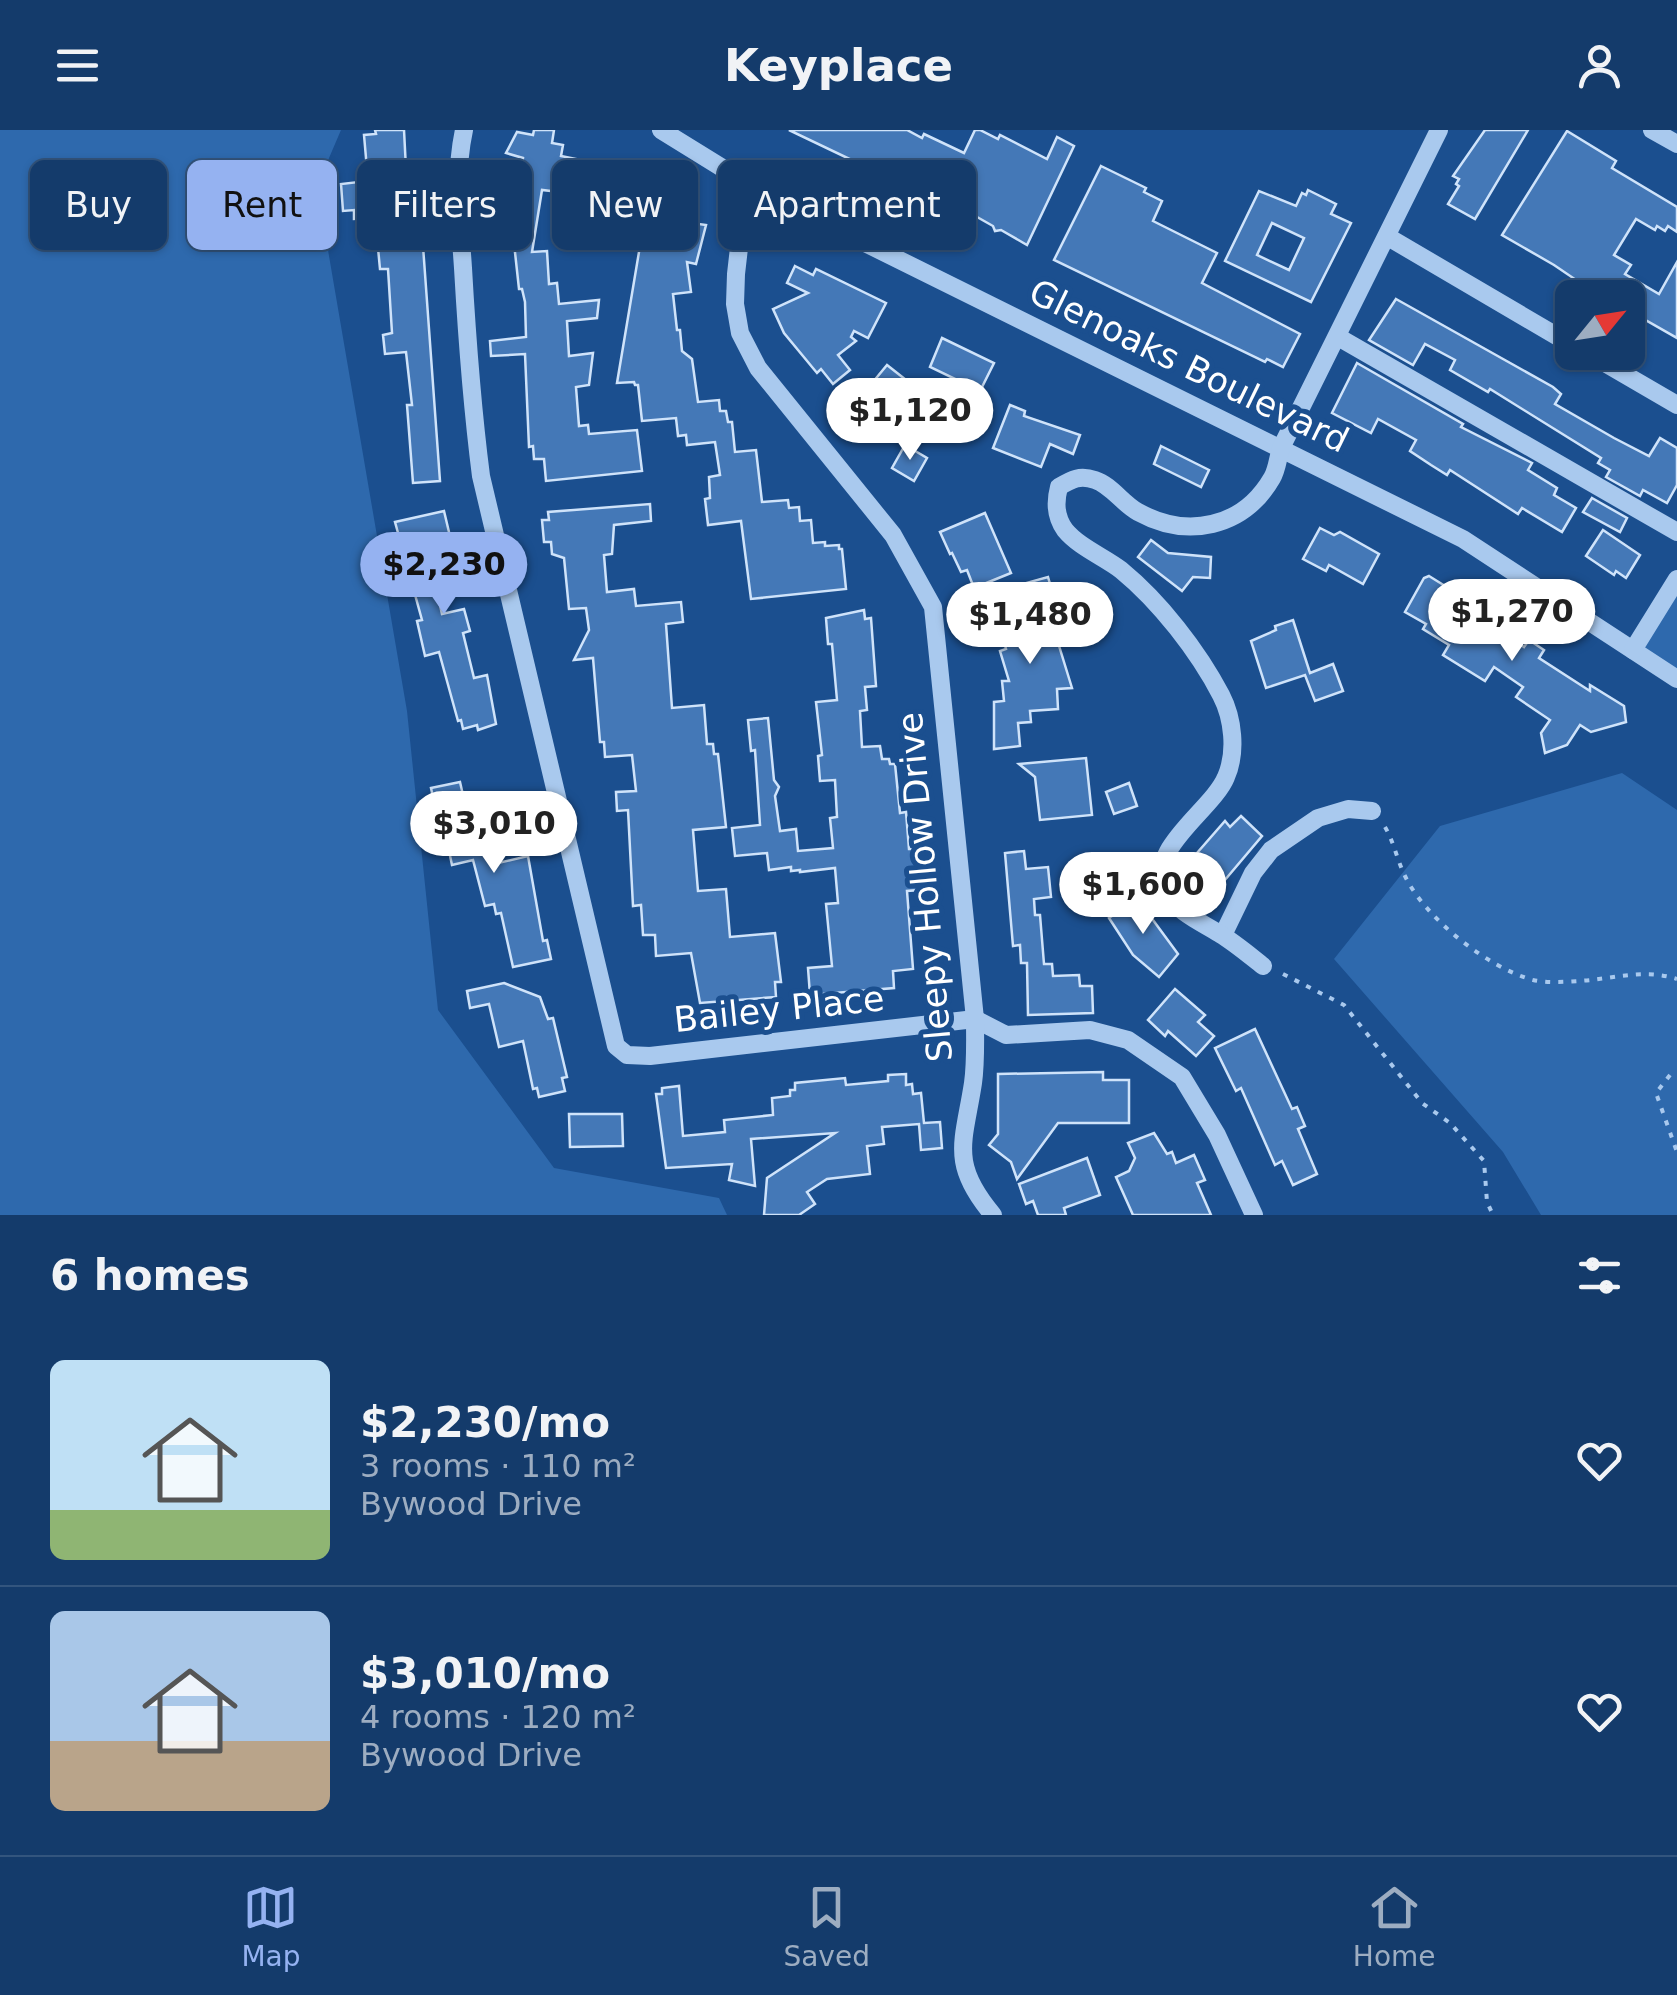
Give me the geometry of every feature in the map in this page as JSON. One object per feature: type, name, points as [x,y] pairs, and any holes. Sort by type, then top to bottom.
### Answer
[{"type":"street","name":"Bailey Place","points":[[464,130],[458,160],[459,214],[470,394],[481,476],[616,1046],[627,1055],[650,1056],[975,1020]]},
{"type":"street","name":"Glenoaks Boulevard","points":[[661,130],[718,165]]},
{"type":"street","points":[[1263,966],[1223,935],[1185,914],[1165,891],[1162,867],[1174,842],[1226,776],[1232,725],[1223,698],[1154,602],[1122,572],[1065,530],[1054,506],[1059,487],[1076,477],[1099,480],[1136,511],[1172,527],[1200,528],[1241,514],[1273,477],[1280,448],[1439,130]]},
{"type":"street","points":[[1652,130],[1677,144]]},
{"type":"street","points":[[1388,238],[1555,334]]},
{"type":"street","name":"Sleepy Hollow Drive","points":[[739,250],[735,304],[740,334],[758,368],[893,535],[933,607],[975,1020],[974,1081],[964,1120],[962,1154],[969,1180],[993,1215]]},
{"type":"street","name":"Glenoaks Boulevard","points":[[879,250],[1463,539],[1677,680]]},
{"type":"street","points":[[1338,337],[1677,532]]},
{"type":"street","points":[[1617,370],[1677,405]]},
{"type":"street","points":[[1633,650],[1677,580]]},
{"type":"street","points":[[1223,935],[1253,873],[1271,850],[1318,818],[1348,809],[1372,812]]},
{"type":"street","points":[[975,1020],[1006,1035],[1090,1030],[1128,1040],[1182,1077],[1218,1135],[1254,1215]]},
{"type":"path","points":[[1372,812],[1388,830],[1405,877],[1424,907],[1491,962],[1535,981],[1581,981],[1628,973],[1664,974],[1677,979]]},
{"type":"path","points":[[1263,966],[1344,1005],[1422,1103],[1450,1123],[1484,1160],[1486,1202],[1494,1215]]},
{"type":"path","points":[[1670,1075],[1656,1092],[1677,1152]]},
{"type":"shaded area","points":[[0,130],[341,130],[328,160],[187,160],[187,250],[328,250],[407,711],[438,1010],[554,1168],[719,1198],[727,1215],[0,1215]]},
{"type":"shaded area","points":[[1677,579],[1677,679],[1633,650]]},
{"type":"shaded area","points":[[1622,773],[1677,810],[1677,1215],[1541,1215],[1503,1152],[1334,959],[1440,826]]},
{"type":"building","points":[[375,130],[404,130],[406,160],[366,160],[364,135],[376,134]]},
{"type":"building","points":[[534,130],[554,130],[552,143],[563,145],[561,156],[581,160],[552,160],[552,191],[542,190],[532,252],[547,251],[549,284],[557,283],[559,304],[599,300],[597,318],[567,321],[569,356],[593,353],[589,385],[576,387],[579,426],[588,425],[589,434],[637,430],[642,471],[546,481],[544,459],[534,459],[533,446],[529,447],[525,354],[491,356],[490,341],[526,337],[525,302],[519,289],[515,250],[532,250],[532,160],[506,153],[517,132],[533,135]]},
{"type":"building","points":[[789,130],[907,130],[964,153],[975,130],[980,130],[998,139],[1000,135],[1047,159],[1057,137],[1074,146],[1027,245],[1001,230],[995,231],[976,216],[976,160],[852,160]]},
{"type":"building","points":[[1485,130],[1528,130],[1475,219],[1448,204],[1459,186],[1459,179],[1453,176]]},
{"type":"building","points":[[1567,131],[1616,161],[1612,168],[1677,207],[1677,232],[1668,226],[1665,231],[1657,226],[1655,230],[1636,219],[1614,255],[1631,265],[1625,274],[1635,280],[1576,280],[1502,235]]},
{"type":"building","points":[[1101,166],[1146,188],[1144,192],[1162,201],[1153,221],[1217,253],[1202,283],[1300,334],[1283,367],[1267,359],[1265,362],[1054,260]]},
{"type":"building","points":[[357,182],[357,219],[354,210],[343,211],[341,184]]},
{"type":"building","points":[[1308,190],[1336,204],[1331,214],[1351,223],[1311,302],[1225,261],[1259,191],[1296,206],[1302,193],[1306,195]],"holes":[[[1272,223],[1304,238],[1289,270],[1257,255]]]},
{"type":"building","points":[[698,224],[706,225],[696,264],[687,262],[691,292],[673,294],[677,330],[682,351],[692,359],[698,402],[719,400],[720,411],[726,411],[728,422],[732,422],[735,452],[756,450],[762,502],[788,500],[789,508],[799,507],[800,521],[811,520],[813,543],[839,545],[846,589],[751,599],[741,521],[708,525],[705,499],[710,498],[709,477],[720,475],[715,442],[687,445],[686,435],[678,436],[676,418],[642,421],[638,385],[617,383],[639,250],[698,250]]},
{"type":"building","points":[[378,250],[423,250],[440,481],[413,483],[407,405],[412,405],[406,352],[385,354],[383,335],[392,333],[388,269],[380,269]]},
{"type":"building","points":[[1677,262],[1677,338],[1645,320],[1645,286],[1659,294]]},
{"type":"building","points":[[795,266],[813,275],[816,269],[886,303],[868,338],[854,331],[851,337],[856,341],[838,355],[850,370],[833,384],[821,369],[817,373],[784,333],[773,309],[808,293],[787,283]]},
{"type":"building","points":[[1396,299],[1553,387],[1561,394],[1555,404],[1614,438],[1649,456],[1660,438],[1677,448],[1677,485],[1667,503],[1643,490],[1640,496],[1606,477],[1610,470],[1598,463],[1601,458],[1490,389],[1488,392],[1450,370],[1455,360],[1425,344],[1413,365],[1369,340]]},
{"type":"building","points":[[942,338],[994,363],[980,391],[930,367]]},
{"type":"building","points":[[1357,363],[1463,424],[1461,427],[1532,463],[1528,470],[1557,488],[1554,495],[1576,508],[1562,532],[1522,508],[1518,514],[1450,470],[1447,475],[1410,451],[1416,440],[1378,419],[1371,433],[1332,413]]},
{"type":"building","points":[[887,365],[939,406],[914,437],[888,416],[894,409],[882,399],[887,393],[873,382]]},
{"type":"building","points":[[1010,405],[1025,411],[1024,416],[1080,435],[1073,454],[1050,444],[1041,467],[993,448]]},
{"type":"building","points":[[905,445],[927,458],[914,481],[892,468]]},
{"type":"building","points":[[1161,446],[1209,470],[1201,487],[1154,464]]},
{"type":"building","points":[[1592,498],[1627,518],[1620,532],[1583,512]]},
{"type":"building","points":[[650,504],[651,521],[614,525],[612,554],[604,555],[607,592],[634,589],[636,606],[681,602],[683,622],[666,624],[672,708],[704,705],[707,744],[713,744],[714,754],[718,754],[726,827],[693,830],[698,891],[726,889],[730,937],[775,933],[781,982],[775,982],[776,997],[700,1003],[691,953],[656,956],[655,935],[643,935],[641,905],[633,906],[628,810],[617,811],[616,792],[636,791],[632,755],[605,757],[604,742],[600,742],[593,658],[574,660],[589,630],[586,608],[569,609],[564,558],[552,554],[551,542],[544,542],[542,520],[549,520],[548,512]]},
{"type":"building","points":[[444,511],[457,566],[432,571],[442,614],[464,609],[470,631],[463,633],[474,678],[487,675],[496,724],[478,730],[477,725],[463,729],[461,720],[458,721],[439,652],[425,656],[417,621],[422,620],[395,522]]},
{"type":"building","points":[[985,513],[1011,573],[974,588],[967,570],[961,572],[940,532]]},
{"type":"building","points":[[1320,528],[1334,535],[1340,532],[1379,554],[1363,584],[1329,565],[1326,571],[1303,559]]},
{"type":"building","points":[[1603,530],[1640,555],[1626,578],[1616,571],[1614,575],[1586,556]]},
{"type":"building","points":[[1151,540],[1168,553],[1211,557],[1210,578],[1193,577],[1182,591],[1138,557]]},
{"type":"building","points":[[1429,576],[1506,624],[1501,632],[1524,647],[1529,640],[1544,650],[1539,658],[1590,691],[1590,685],[1624,706],[1626,722],[1591,732],[1580,725],[1567,745],[1545,753],[1541,733],[1550,720],[1516,697],[1523,687],[1494,667],[1485,681],[1443,655],[1449,645],[1405,612],[1424,578]]},
{"type":"building","points":[[1048,577],[1055,601],[1049,602],[1055,622],[1052,623],[1072,688],[1057,689],[1058,709],[1030,711],[1031,722],[1018,723],[1020,746],[994,749],[994,702],[1004,701],[1002,681],[1009,681],[1000,651],[1006,649],[1003,637],[1031,627],[1019,585]]},
{"type":"building","points":[[864,610],[865,619],[871,618],[876,686],[865,687],[867,710],[860,711],[862,747],[880,746],[882,759],[895,764],[900,813],[906,812],[909,849],[916,849],[919,890],[907,891],[913,969],[893,971],[894,988],[810,995],[808,968],[832,966],[826,904],[838,903],[835,868],[769,870],[767,853],[735,856],[732,828],[760,825],[755,750],[751,751],[748,720],[768,718],[774,780],[779,787],[775,796],[780,831],[796,829],[798,851],[833,848],[830,818],[837,817],[835,780],[820,781],[818,756],[822,755],[816,702],[837,700],[826,618]]},
{"type":"building","points":[[1293,620],[1310,673],[1333,664],[1343,691],[1315,701],[1305,675],[1266,688],[1251,641]]},
{"type":"building","points":[[1086,758],[1092,815],[1040,820],[1035,777],[1019,764]]},
{"type":"building","points":[[460,782],[471,830],[490,825],[498,863],[528,856],[543,941],[547,940],[551,959],[513,967],[501,913],[496,914],[494,904],[485,906],[473,860],[452,865],[431,788]]},
{"type":"building","points":[[1129,783],[1137,806],[1114,814],[1106,792]]},
{"type":"building","points":[[1241,816],[1262,836],[1219,887],[1205,873],[1201,877],[1190,861],[1225,821],[1230,827]]},
{"type":"building","points":[[1024,851],[1026,869],[1048,867],[1051,897],[1034,899],[1035,915],[1040,915],[1044,964],[1052,964],[1053,976],[1079,975],[1080,986],[1092,986],[1093,1013],[1028,1015],[1027,963],[1021,963],[1020,945],[1013,946],[1005,853]]},
{"type":"building","points":[[1139,901],[1178,954],[1159,977],[1133,955],[1109,918],[1115,914],[1114,905]]},
{"type":"building","points":[[504,983],[540,997],[548,1019],[553,1018],[567,1077],[562,1078],[565,1091],[539,1097],[537,1088],[533,1089],[523,1041],[499,1047],[489,1004],[470,1008],[467,991]]},
{"type":"building","points":[[1175,989],[1205,1015],[1198,1022],[1214,1036],[1196,1056],[1168,1031],[1165,1036],[1148,1020]]},
{"type":"building","points":[[1255,1029],[1292,1109],[1297,1107],[1305,1126],[1298,1129],[1317,1174],[1293,1185],[1282,1161],[1275,1165],[1241,1088],[1236,1091],[1215,1048]]},
{"type":"building","points":[[1103,1072],[1103,1080],[1129,1080],[1129,1123],[1058,1123],[1017,1179],[1011,1162],[989,1145],[998,1134],[998,1074]]},
{"type":"building","points":[[906,1074],[906,1085],[912,1084],[913,1094],[921,1093],[924,1123],[940,1122],[942,1148],[921,1150],[919,1124],[882,1127],[884,1144],[867,1146],[870,1174],[827,1179],[807,1192],[815,1204],[799,1215],[764,1215],[767,1178],[835,1133],[751,1139],[755,1186],[729,1180],[732,1164],[666,1168],[656,1094],[662,1094],[662,1088],[679,1086],[683,1136],[725,1132],[724,1120],[773,1115],[772,1098],[790,1096],[795,1083],[845,1078],[846,1085],[888,1081],[888,1075]]},
{"type":"building","points":[[569,1114],[622,1114],[623,1146],[570,1147]]},
{"type":"building","points":[[1154,1133],[1167,1154],[1172,1152],[1176,1163],[1194,1155],[1205,1180],[1197,1183],[1211,1215],[1133,1215],[1116,1177],[1129,1171],[1135,1158],[1128,1143]]},
{"type":"building","points":[[1087,1158],[1100,1195],[1064,1208],[1066,1215],[1038,1215],[1033,1201],[1026,1204],[1019,1184]]}]
